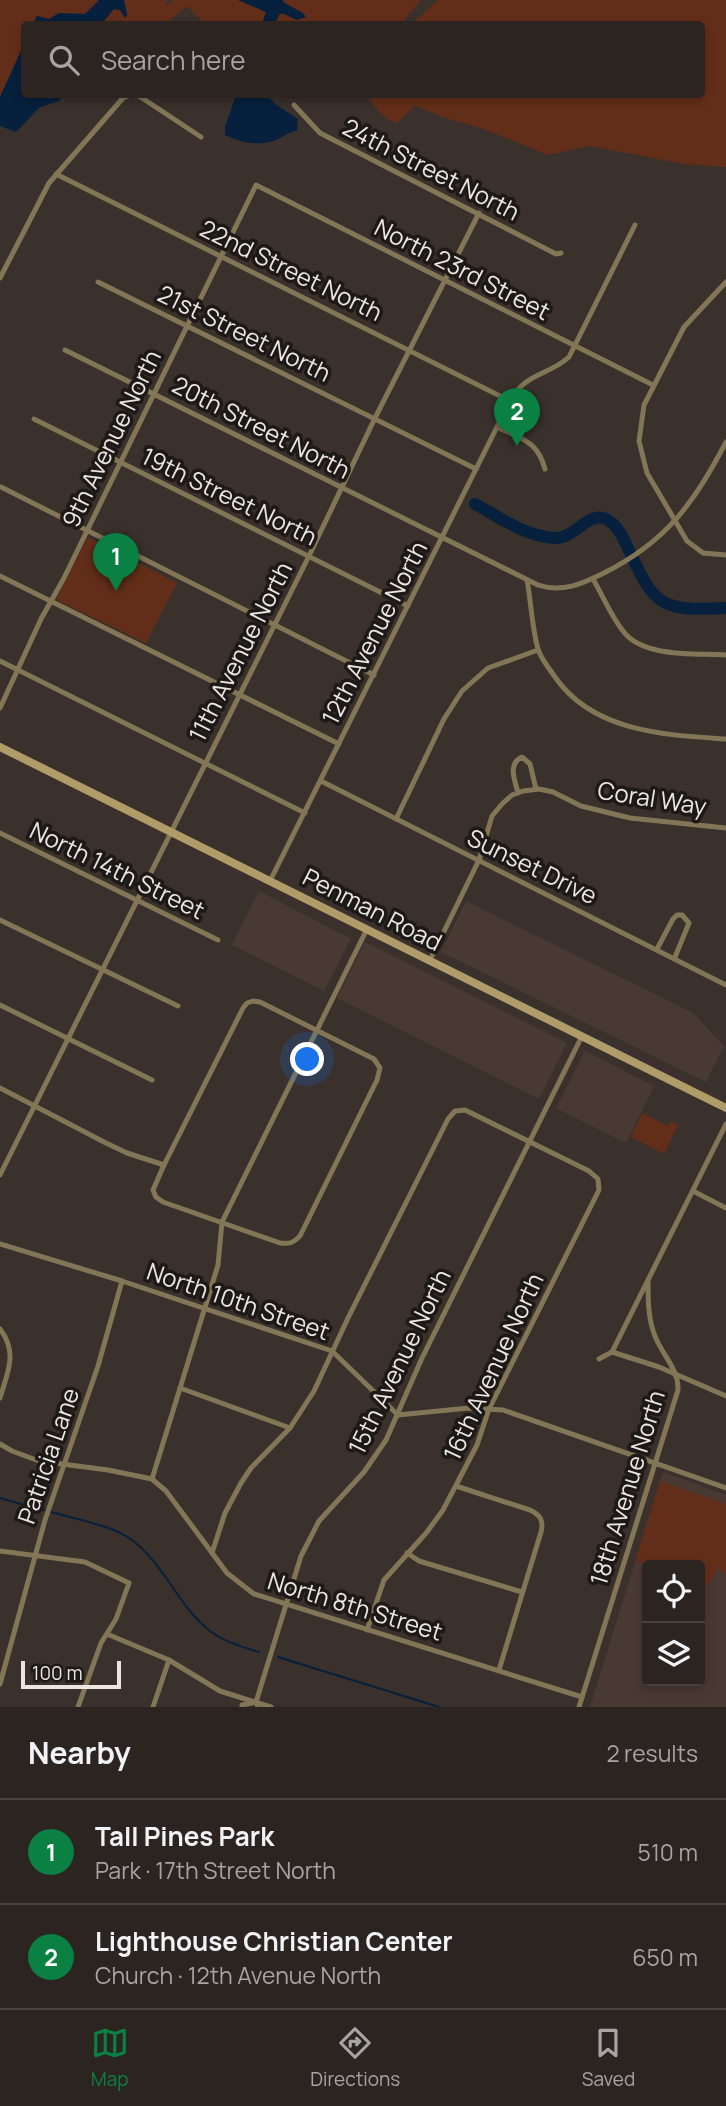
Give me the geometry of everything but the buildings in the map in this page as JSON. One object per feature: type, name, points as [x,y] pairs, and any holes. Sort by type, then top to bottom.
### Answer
[{"type":"street","points":[[0,278],[42,194],[56,174],[123,98]]},
{"type":"street","points":[[141,98],[201,138]]},
{"type":"street","name":"24th Street North","points":[[294,104],[320,133],[556,254],[561,253]]},
{"type":"street","name":"22nd Street North","points":[[56,174],[510,401]]},
{"type":"street","name":"9th Avenue North","points":[[0,708],[256,186]]},
{"type":"street","name":"North 23rd Street","points":[[256,186],[653,385]]},
{"type":"street","name":"11th Avenue North","points":[[0,1175],[479,213]]},
{"type":"street","points":[[575,346],[635,225]]},
{"type":"street","name":"21st Street North","points":[[97,282],[476,469]]},
{"type":"street","points":[[726,282],[684,327],[644,405],[639,441],[647,472],[687,541],[703,553],[726,555]]},
{"type":"street","name":"12th Avenue North","points":[[271,881],[510,401],[521,384],[561,364],[575,346]]},
{"type":"street","name":"20th Street North","points":[[65,349],[341,489],[548,588],[560,589],[593,579],[634,557],[675,521],[695,497],[726,442]]},
{"type":"street","name":"19th Street North","points":[[34,419],[408,606]]},
{"type":"street","points":[[496,427],[536,448],[541,454],[545,469]]},
{"type":"street","points":[[1,488],[374,675]]},
{"type":"street","points":[[0,576],[339,744]]},
{"type":"street","points":[[593,579],[623,631],[641,646],[658,651],[726,655]]},
{"type":"street","points":[[527,580],[538,650],[559,683],[569,693],[622,725],[648,731],[726,739]]},
{"type":"street","points":[[396,819],[444,719],[462,691],[488,668],[538,650]]},
{"type":"street","points":[[0,660],[305,813]]},
{"type":"street","name":"Penman Road","points":[[0,747],[726,1108]]},
{"type":"street","points":[[430,960],[479,860],[492,816],[502,804],[518,793],[536,789],[530,764],[522,757],[514,762],[512,767],[518,793]]},
{"type":"street","name":"Sunset Drive","points":[[321,781],[726,985]]},
{"type":"street","name":"Coral Way","points":[[536,789],[553,792],[580,806],[600,812],[630,818],[726,828]]},
{"type":"street","name":"North 14th Street","points":[[0,833],[218,940]]},
{"type":"street","points":[[657,949],[673,919],[682,915],[689,923],[675,957]]},
{"type":"street","points":[[0,920],[178,1006]]},
{"type":"street","points":[[0,1444],[38,1461],[152,1479],[218,1265],[222,1222],[366,929]]},
{"type":"street","points":[[260,1002],[374,1059],[380,1068],[380,1074],[336,1164],[300,1236],[294,1242],[280,1243],[163,1202],[153,1191],[164,1165],[247,1003],[260,1002]]},
{"type":"street","points":[[0,1004],[152,1080]]},
{"type":"street","name":"15th Avenue North","points":[[257,1705],[301,1556],[309,1538],[320,1521],[377,1456],[422,1358],[582,1036]]},
{"type":"street","points":[[0,1088],[127,1153],[164,1165]]},
{"type":"street","name":"16th Avenue North","points":[[332,1351],[448,1119],[455,1111],[465,1110],[595,1175],[598,1179],[599,1190],[489,1409],[477,1445],[435,1522],[384,1580],[367,1630]]},
{"type":"street","points":[[599,1359],[612,1352],[726,1124]]},
{"type":"street","points":[[693,1191],[726,1208]]},
{"type":"street","name":"North 10th Street","points":[[0,1244],[122,1281],[332,1351],[398,1415]]},
{"type":"street","name":"Patricia Lane","points":[[0,1684],[34,1556],[102,1355],[122,1281]]},
{"type":"street","name":"18th Avenue North","points":[[579,1707],[678,1391],[676,1374],[655,1336],[648,1281]]},
{"type":"street","points":[[0,1329],[7,1338],[11,1355],[0,1398]]},
{"type":"street","points":[[212,1553],[225,1513],[241,1483],[251,1468],[289,1428],[313,1391],[332,1351]]},
{"type":"street","points":[[612,1352],[676,1374],[726,1396]]},
{"type":"street","points":[[180,1388],[289,1428]]},
{"type":"street","points":[[398,1415],[469,1408],[514,1413],[726,1488]]},
{"type":"street","name":"North 8th Street","points":[[152,1479],[166,1491],[227,1573],[254,1594],[582,1697]]},
{"type":"street","points":[[456,1486],[530,1510],[542,1520],[541,1532],[499,1670]]},
{"type":"street","points":[[0,1551],[85,1562],[129,1583],[116,1619],[101,1643],[78,1707]]},
{"type":"street","points":[[407,1553],[419,1561],[522,1592]]},
{"type":"street","points":[[107,1634],[169,1660],[220,1691],[257,1705]]},
{"type":"street","points":[[153,1707],[169,1660]]},
{"type":"street","points":[[242,1707],[271,1707]]},
{"type":"shaded area","points":[[0,0],[99,0],[85,14],[59,13],[49,19],[37,16],[34,21],[21,21],[21,51],[0,97]]},
{"type":"shaded area","points":[[124,0],[168,0],[165,3],[167,6],[173,0],[238,0],[266,12],[263,21],[202,21],[187,6],[169,21],[103,21],[114,9],[120,10],[125,17],[127,15]]},
{"type":"shaded area","points":[[421,0],[404,21],[276,21],[282,13],[297,20],[291,7],[283,2]]},
{"type":"shaded area","points":[[438,0],[726,0],[726,167],[684,164],[590,146],[548,155],[415,106],[397,123],[384,116],[370,98],[705,98],[705,21],[415,21]]},
{"type":"shaded area","points":[[88,537],[177,583],[146,643],[56,600]]},
{"type":"shaded area","points":[[259,891],[351,939],[324,991],[232,945]]},
{"type":"shaded area","points":[[466,901],[693,1013],[724,1046],[706,1082],[441,952]]},
{"type":"shaded area","points":[[365,942],[567,1043],[539,1099],[337,998]]},
{"type":"shaded area","points":[[585,1051],[654,1086],[626,1143],[556,1108]]},
{"type":"shaded area","points":[[642,1113],[668,1126],[671,1121],[678,1125],[664,1154],[631,1137]]},
{"type":"shaded area","points":[[663,1472],[726,1495],[726,1707],[590,1707]]},
{"type":"shaded area","points":[[660,1481],[726,1504],[726,1575],[719,1568],[707,1586],[705,1560],[642,1560],[642,1563],[635,1561]]},
{"type":"water","points":[[99,0],[124,0],[127,15],[125,18],[120,10],[114,9],[104,21],[34,21],[37,16],[49,19],[59,13],[85,14]]},
{"type":"water","points":[[238,0],[283,0],[306,17],[297,20],[282,13],[276,21],[263,21],[266,12]]},
{"type":"water","points":[[21,51],[21,98],[61,98],[40,107],[16,132],[0,126],[0,97]]},
{"type":"water","points":[[235,98],[270,98],[298,119],[297,131],[263,143],[243,142],[225,135]]},
{"type":"waterway","points":[[475,504],[523,530],[554,538],[562,537],[593,519],[606,519],[620,533],[644,580],[661,600],[685,608],[726,608]]},
{"type":"waterway","points":[[0,1498],[111,1529],[129,1538],[151,1559],[188,1609],[210,1631],[227,1641],[259,1652]]},
{"type":"waterway","points":[[278,1657],[439,1707]]},
{"type":"place","name":"Lighthouse Christian Center","points":[[517,446]]},
{"type":"place","name":"Tall Pines Park","points":[[116,591]]}]
